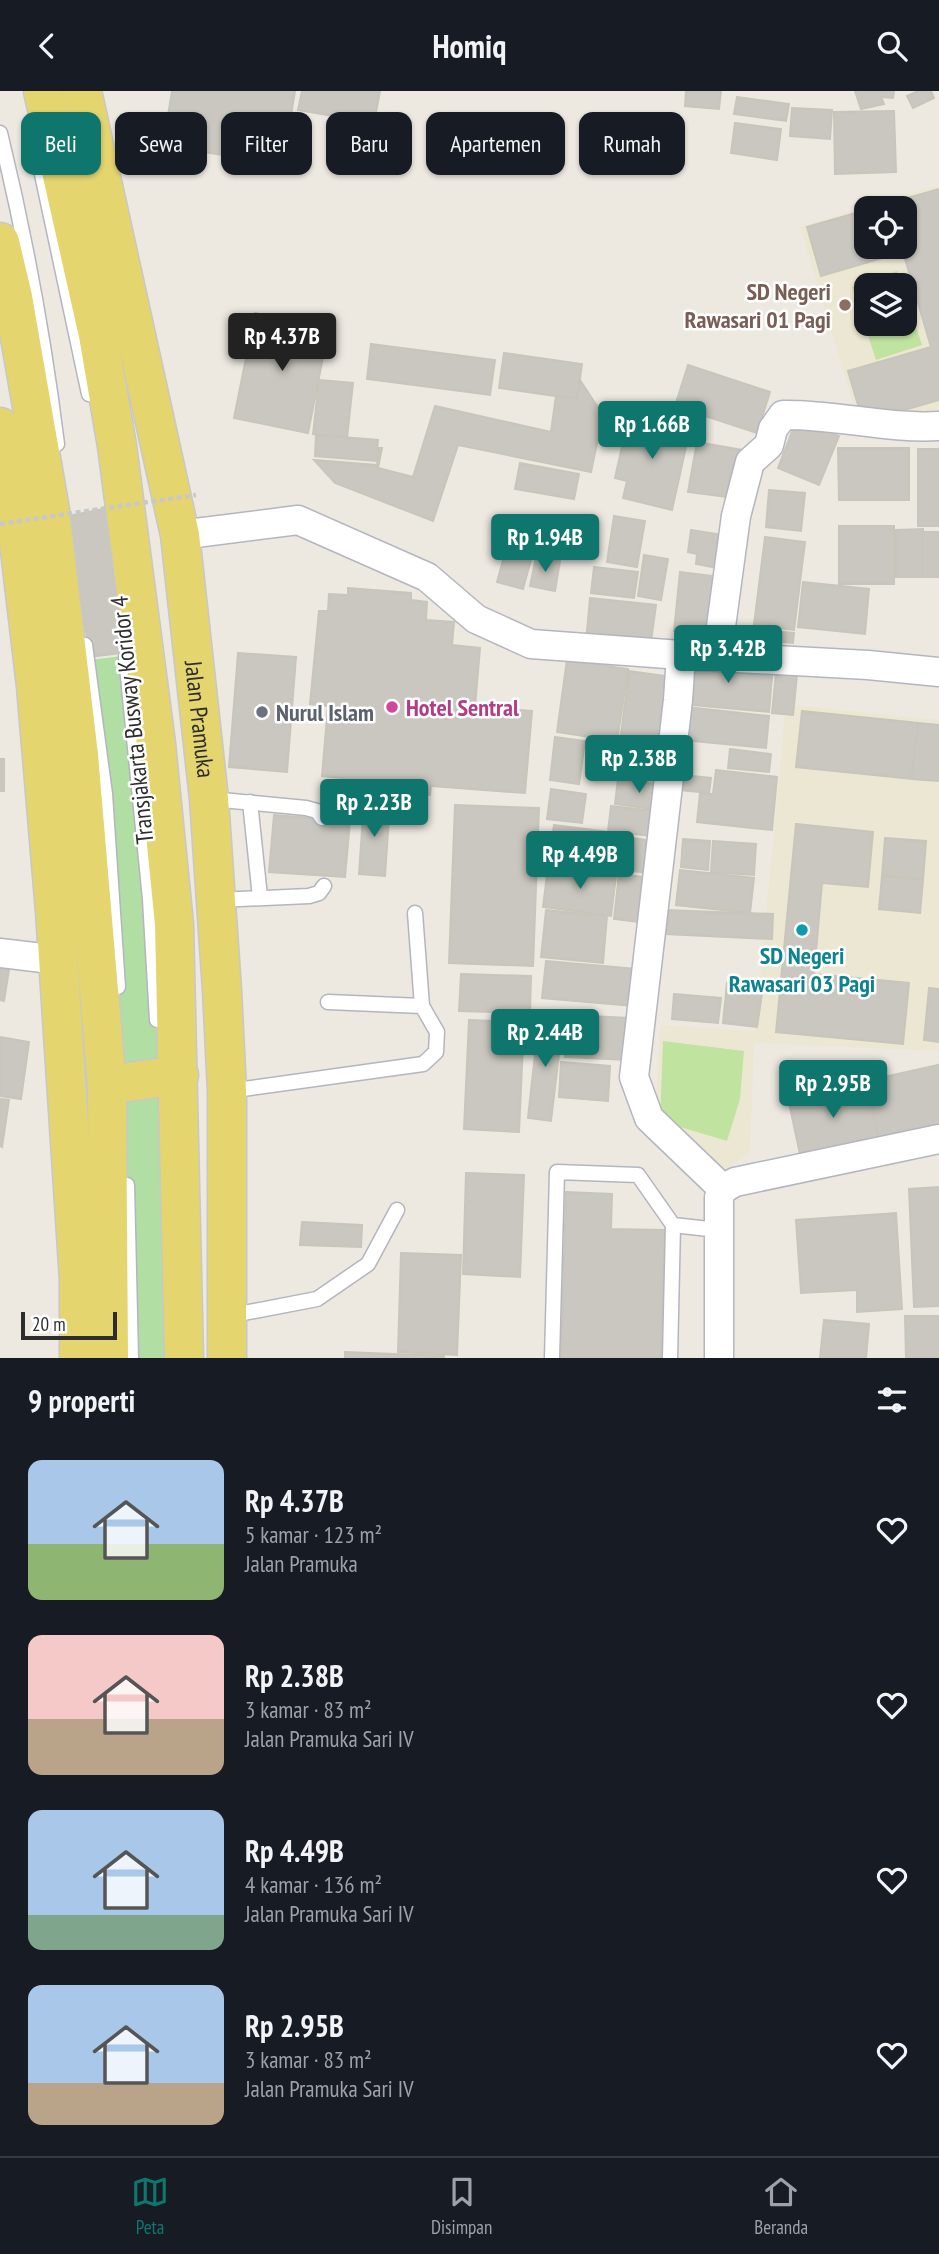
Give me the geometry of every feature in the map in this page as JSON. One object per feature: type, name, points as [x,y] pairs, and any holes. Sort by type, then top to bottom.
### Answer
[{"type":"main road","points":[[42,112],[63,91]]},
{"type":"main road","name":"Jalan Pramuka","points":[[82,91],[180,535],[209,799],[227,1091],[227,1358]]},
{"type":"main road","name":"Jalan Pramuka","points":[[57,175],[97,335],[117,446],[156,744],[174,924],[142,1081],[109,1358]]},
{"type":"main road","name":"Jalan Pramuka","points":[[0,242],[13,297],[50,510],[79,755],[142,1081],[184,1358]]},
{"type":"main road","points":[[97,335],[120,260]]},
{"type":"main road","points":[[0,427],[17,522],[36,686],[59,960],[79,1280],[79,1358]]},
{"type":"main road","points":[[36,686],[79,755]]},
{"type":"street","points":[[717,656],[736,516],[750,462],[769,445],[773,429],[783,415],[806,415],[907,428],[939,426]]},
{"type":"street","points":[[180,535],[298,520],[427,577],[476,619],[531,644],[868,665],[939,672]]},
{"type":"street","points":[[681,655],[634,1077],[649,1118],[723,1189]]},
{"type":"street","points":[[0,953],[59,960]]},
{"type":"street","points":[[719,1358],[718,1230],[719,1197],[723,1189],[734,1182],[939,1139]]},
{"type":"lane","points":[[0,133],[47,367],[60,460]]},
{"type":"lane","points":[[51,175],[90,403]]},
{"type":"lane","name":"Transjakarta Busway Koridor 4","points":[[83,632],[105,794],[118,1000]]},
{"type":"lane","name":"Transjakarta Busway Koridor 4","points":[[124,640],[150,899],[158,1039]]},
{"type":"lane","points":[[209,799],[306,808],[317,811],[322,818]]},
{"type":"lane","points":[[250,802],[260,897]]},
{"type":"lane","points":[[215,900],[309,896],[319,893],[324,886]]},
{"type":"lane","points":[[227,1091],[423,1064],[436,1052],[438,1032],[422,1006],[415,913]]},
{"type":"lane","points":[[328,1002],[422,1006]]},
{"type":"lane","points":[[126,1166],[131,1358]]},
{"type":"lane","points":[[552,1358],[556,1172],[638,1175],[673,1225],[670,1358]]},
{"type":"lane","points":[[226,1316],[317,1299],[368,1264],[397,1210]]},
{"type":"lane","points":[[673,1225],[718,1230]]},
{"type":"path","points":[[0,524],[196,495]]},
{"type":"shaded area","name":"SD Negeri Rawasari 01 Pagi","points":[[939,185],[939,413],[863,436],[800,227],[854,211],[854,259],[917,259],[917,196],[903,196]]},
{"type":"shaded area","points":[[786,704],[939,720],[939,1051],[754,1043],[750,1153],[721,1173],[655,1116],[660,1025],[755,1031]]},
{"type":"green space","points":[[917,330],[922,345],[876,360],[868,336],[917,336]]},
{"type":"green space","points":[[123,656],[157,1014],[165,1358],[131,1358],[89,660]]},
{"type":"green space","points":[[663,1041],[744,1051],[740,1099],[727,1141],[660,1121]]},
{"type":"building","points":[[172,91],[295,91],[292,112],[221,112],[221,155],[207,153],[207,112],[169,112]]},
{"type":"building","points":[[302,91],[380,91],[376,112],[326,112],[326,115],[298,110]]},
{"type":"building","points":[[686,91],[721,91],[719,109],[685,106]]},
{"type":"building","points":[[855,91],[894,91],[893,98],[881,97],[884,104],[861,109]]},
{"type":"building","points":[[918,91],[931,91],[934,98],[913,108],[907,96]]},
{"type":"building","points":[[737,97],[789,104],[786,121],[734,114]]},
{"type":"building","points":[[792,108],[832,110],[830,139],[790,136]]},
{"type":"building","points":[[894,111],[896,172],[835,174],[834,112]]},
{"type":"building","points":[[735,123],[781,129],[777,160],[731,153]]},
{"type":"building","points":[[939,189],[939,400],[863,422],[848,371],[931,347],[917,300],[917,273],[909,273],[905,259],[917,259],[917,196],[914,196]]},
{"type":"building","points":[[854,213],[854,259],[879,259],[821,276],[807,227]]},
{"type":"building","points":[[255,313],[329,327],[308,433],[234,418]]},
{"type":"building","points":[[371,344],[495,360],[490,395],[367,379]]},
{"type":"building","points":[[504,353],[582,364],[577,399],[499,388]]},
{"type":"building","points":[[688,365],[770,392],[757,433],[675,406]]},
{"type":"building","points":[[319,380],[353,383],[347,438],[313,434]]},
{"type":"building","points":[[580,380],[603,415],[591,472],[458,445],[433,521],[335,483],[314,460],[377,465],[379,448],[382,448],[378,468],[413,477],[435,406],[551,432],[556,396],[577,399]]},
{"type":"building","points":[[629,415],[690,429],[672,510],[623,498],[627,481],[615,478]]},
{"type":"building","points":[[797,419],[839,436],[819,485],[778,468]]},
{"type":"building","points":[[316,435],[378,440],[376,461],[315,456]]},
{"type":"building","points":[[697,442],[743,450],[734,498],[688,492]]},
{"type":"building","points":[[838,448],[909,448],[909,500],[839,500]]},
{"type":"building","points":[[918,449],[939,449],[939,526],[918,526]]},
{"type":"building","points":[[520,463],[579,474],[574,499],[515,489]]},
{"type":"building","points":[[769,490],[805,493],[801,531],[766,527]]},
{"type":"building","points":[[109,508],[122,653],[90,657],[68,516]]},
{"type":"building","points":[[614,516],[645,521],[637,567],[607,562]]},
{"type":"building","points":[[533,519],[572,524],[570,546],[531,541]]},
{"type":"building","points":[[839,526],[894,526],[894,584],[839,584]]},
{"type":"building","points":[[923,529],[923,577],[896,577],[896,530]]},
{"type":"building","points":[[691,530],[729,536],[723,569],[696,564],[697,554],[688,552]]},
{"type":"building","points":[[923,532],[939,532],[939,577],[923,577]]},
{"type":"building","points":[[765,537],[805,542],[794,630],[754,625]]},
{"type":"building","points":[[506,549],[532,556],[523,589],[497,582]]},
{"type":"building","points":[[644,555],[668,559],[661,600],[638,596]]},
{"type":"building","points":[[536,557],[560,561],[555,591],[530,586]]},
{"type":"building","points":[[594,567],[638,572],[634,598],[591,593]]},
{"type":"building","points":[[680,572],[721,577],[715,635],[674,631]]},
{"type":"building","points":[[803,582],[869,589],[865,634],[798,627]]},
{"type":"building","points":[[348,588],[411,593],[411,600],[427,602],[426,620],[454,622],[452,645],[480,648],[475,707],[532,711],[525,793],[431,786],[430,795],[384,791],[384,782],[322,776],[328,706],[310,704],[319,611],[328,611],[329,594],[348,595]]},
{"type":"building","points":[[590,598],[656,605],[650,649],[586,642]]},
{"type":"building","points":[[751,629],[794,633],[793,643],[750,639]]},
{"type":"building","name":"Nurul Islam","points":[[238,653],[296,657],[287,772],[229,767]]},
{"type":"building","points":[[686,658],[773,666],[769,712],[682,704]]},
{"type":"building","points":[[567,660],[628,669],[617,741],[557,732]]},
{"type":"building","points":[[777,663],[798,665],[793,715],[772,713]]},
{"type":"building","points":[[629,671],[673,677],[664,748],[620,742]]},
{"type":"building","points":[[686,707],[769,716],[766,748],[683,740]]},
{"type":"building","points":[[802,711],[918,723],[912,779],[796,767]]},
{"type":"building","points":[[918,723],[939,725],[939,781],[912,779]]},
{"type":"building","points":[[555,737],[585,741],[579,784],[550,780]]},
{"type":"building","points":[[623,747],[667,752],[664,782],[619,776]]},
{"type":"building","points":[[730,749],[771,754],[769,772],[728,768]]},
{"type":"building","points":[[0,759],[4,759],[4,791],[0,791]]},
{"type":"building","points":[[716,770],[777,777],[772,830],[697,822],[700,793],[713,794]]},
{"type":"building","points":[[682,775],[711,778],[709,793],[680,790]]},
{"type":"building","points":[[618,779],[663,785],[660,810],[615,804]]},
{"type":"building","points":[[551,789],[586,794],[582,823],[547,819]]},
{"type":"building","points":[[364,801],[390,803],[385,876],[359,874]]},
{"type":"building","points":[[455,805],[539,808],[533,966],[449,963]]},
{"type":"building","points":[[611,806],[663,812],[660,837],[608,831]]},
{"type":"building","points":[[274,815],[350,821],[345,877],[269,872]]},
{"type":"building","name":"SD Negeri Rawasari 03 Pagi","points":[[796,824],[873,832],[868,887],[822,883],[814,974],[909,983],[903,1044],[776,1032]]},
{"type":"building","points":[[554,825],[618,833],[612,873],[548,865]]},
{"type":"building","points":[[620,836],[659,842],[655,874],[616,869]]},
{"type":"building","points":[[885,838],[926,841],[923,880],[882,876]]},
{"type":"building","points":[[683,839],[710,841],[708,870],[681,867]]},
{"type":"building","points":[[713,841],[756,844],[754,875],[711,872]]},
{"type":"building","points":[[548,867],[616,876],[611,916],[543,907]]},
{"type":"building","points":[[680,870],[754,878],[750,913],[676,905]]},
{"type":"building","points":[[619,874],[652,878],[646,923],[614,919]]},
{"type":"building","points":[[882,876],[923,880],[920,913],[879,909]]},
{"type":"building","points":[[546,910],[607,916],[603,963],[541,957]]},
{"type":"building","points":[[666,910],[773,914],[772,939],[665,934]]},
{"type":"building","points":[[546,961],[636,969],[633,1006],[542,998]]},
{"type":"building","points":[[0,969],[9,970],[4,1001],[0,1000]]},
{"type":"building","points":[[461,974],[531,976],[530,1013],[459,1011]]},
{"type":"building","points":[[727,983],[763,987],[757,1027],[723,1023]]},
{"type":"building","points":[[929,988],[939,989],[939,1042],[924,1040]]},
{"type":"building","points":[[674,994],[721,998],[718,1023],[672,1019]]},
{"type":"building","points":[[567,1015],[630,1018],[628,1060],[565,1057]]},
{"type":"building","points":[[539,1018],[563,1021],[551,1121],[528,1118]]},
{"type":"building","points":[[469,1020],[524,1022],[519,1132],[464,1129]]},
{"type":"building","points":[[0,1037],[29,1042],[21,1099],[0,1096]]},
{"type":"building","points":[[561,1062],[610,1066],[608,1101],[559,1097]]},
{"type":"building","points":[[938,1065],[939,1128],[879,1141],[866,1081]]},
{"type":"building","points":[[866,1081],[879,1141],[801,1159],[788,1098]]},
{"type":"building","points":[[0,1099],[9,1100],[2,1147],[0,1146]]},
{"type":"building","points":[[466,1173],[524,1175],[520,1277],[463,1274]]},
{"type":"building","points":[[939,1187],[939,1306],[914,1307],[909,1189]]},
{"type":"building","points":[[566,1192],[612,1194],[611,1229],[665,1230],[661,1358],[561,1358]]},
{"type":"building","points":[[896,1213],[902,1309],[857,1312],[857,1290],[801,1293],[796,1220]]},
{"type":"building","points":[[302,1222],[362,1225],[361,1247],[300,1245]]},
{"type":"building","points":[[401,1253],[461,1255],[457,1355],[398,1352]]},
{"type":"building","points":[[905,1316],[939,1316],[939,1358],[906,1358]]},
{"type":"building","points":[[824,1320],[869,1324],[866,1358],[820,1358]]},
{"type":"building","points":[[345,1352],[444,1356],[444,1358],[345,1358]]},
{"type":"place","name":"SD Negeri Rawasari 01 Pagi","points":[[845,305]]},
{"type":"place","name":"Hotel Sentral","points":[[392,707]]},
{"type":"place","name":"Nurul Islam","points":[[262,712]]},
{"type":"place","name":"SD Negeri Rawasari 03 Pagi","points":[[802,930]]}]
